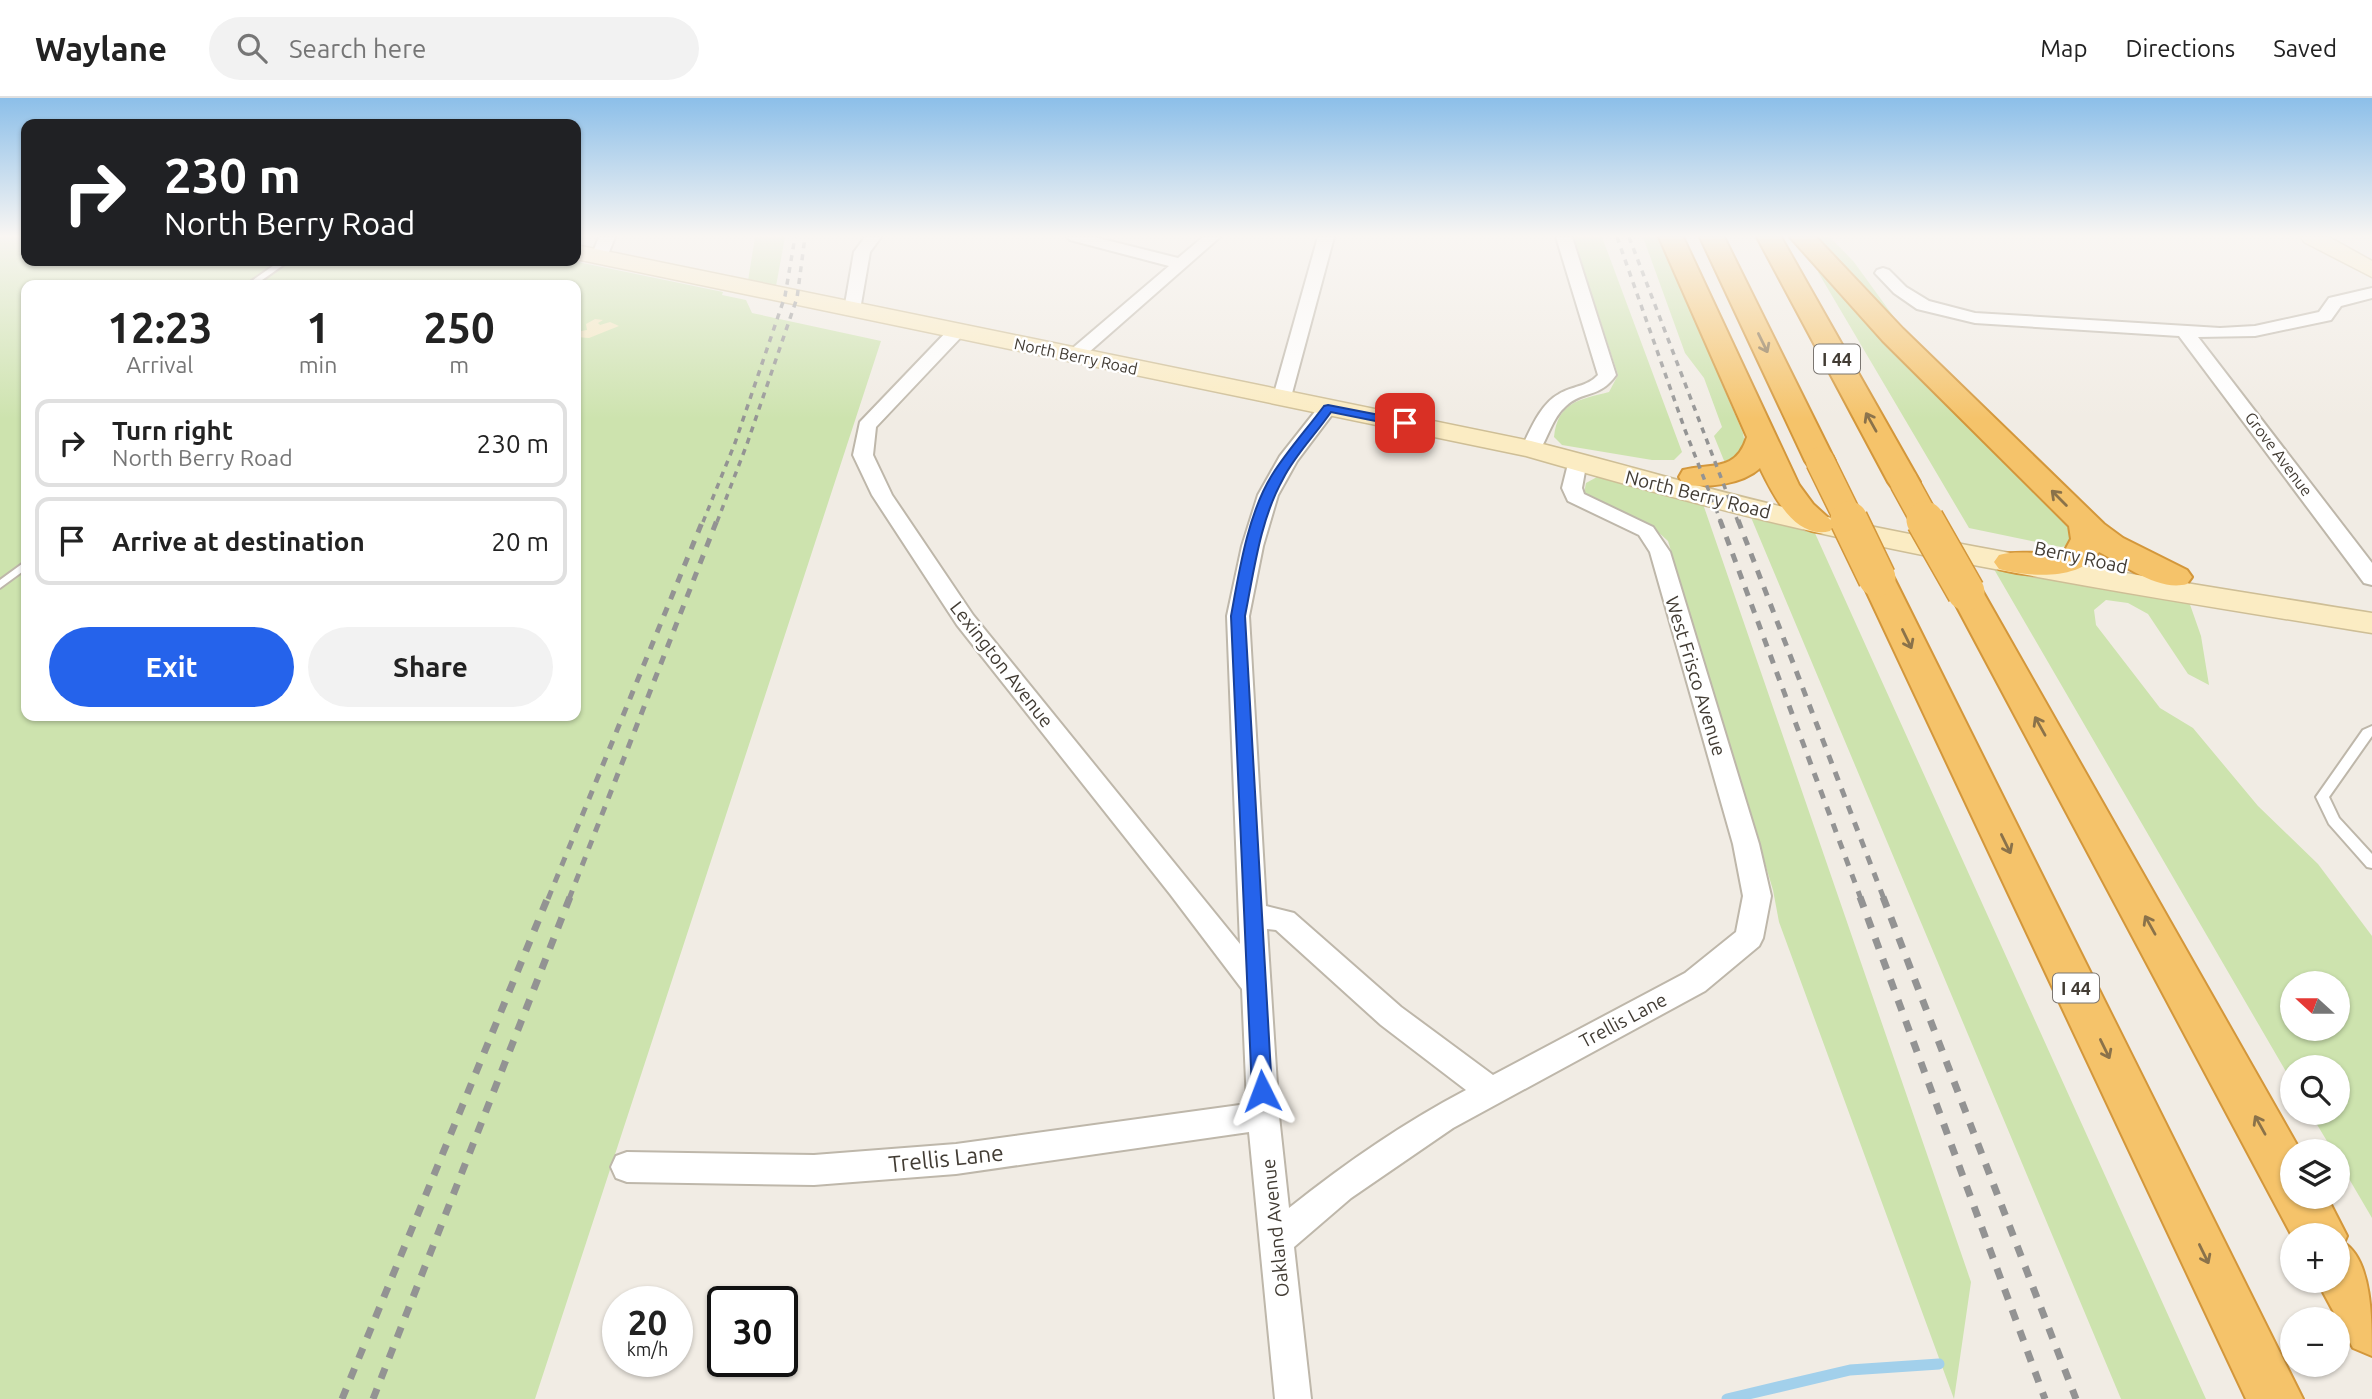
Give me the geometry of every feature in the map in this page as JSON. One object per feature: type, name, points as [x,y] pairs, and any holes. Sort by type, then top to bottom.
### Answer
[{"type":"highway","points":[[1699,298],[1790,497],[1819,524]]},
{"type":"highway","name":"I 44","points":[[1741,298],[2275,1399]]},
{"type":"highway","name":"I 44","points":[[1802,298],[2280,1162]]},
{"type":"highway","points":[[1858,298],[2085,523],[2111,545],[2175,577]]},
{"type":"highway","points":[[1693,477],[1733,472],[1748,464],[1759,452],[1762,436]]},
{"type":"highway","points":[[2011,562],[2058,562],[2080,556],[2088,548],[2089,536],[2085,523]]},
{"type":"highway","points":[[2350,1289],[2372,1329]]},
{"type":"main road","name":"North Berry Road","points":[[800,298],[1531,449],[1636,479],[1819,524]]},
{"type":"main road","name":"North Berry Road","points":[[1577,460],[1640,466],[1790,497]]},
{"type":"main road","name":"Berry Road","points":[[1790,497],[2080,556],[2372,622]]},
{"type":"main road","name":"Berry Road","points":[[1819,524],[2011,562],[2372,622]]},
{"type":"street","points":[[852,310],[854,298]]},
{"type":"street","points":[[1074,356],[1142,298]]},
{"type":"street","points":[[1282,397],[1309,298]]},
{"type":"street","points":[[1531,449],[1549,415],[1562,400],[1599,388],[1607,375],[1583,298]]},
{"type":"street","points":[[1912,298],[1923,305],[1964,316],[2026,322],[2255,331],[2325,316],[2335,302],[2353,298]]},
{"type":"street","name":"Grove Avenue","points":[[2185,330],[2372,578]]},
{"type":"street","name":"Lexington Avenue","points":[[957,331],[867,426],[863,455],[882,495],[965,620],[1180,886],[1257,987]]},
{"type":"street","name":"Oakland Avenue","points":[[1293,1399],[1263,1116],[1238,616],[1248,562],[1263,510],[1277,477],[1328,408]]},
{"type":"street","name":"West Frisco Avenue","points":[[1577,460],[1572,488],[1575,497],[1646,531],[1660,552],[1746,844],[1757,896],[1749,938]]},
{"type":"street","points":[[1251,914],[1284,921],[1391,1016],[1490,1090]]},
{"type":"street","name":"Trellis Lane","points":[[1276,1240],[1340,1187],[1442,1118],[1695,982],[1749,938]]},
{"type":"street","name":"Trellis Lane","points":[[627,1167],[814,1170],[917,1162],[1263,1116]]},
{"type":"lane","points":[[0,584],[21,568]]},
{"type":"lane","points":[[2372,730],[2367,733],[2322,797],[2334,821],[2372,863]]},
{"type":"green space","points":[[0,298],[21,298],[21,721],[581,721],[581,298],[735,298],[746,300],[752,313],[881,341],[535,1399],[0,1399]]},
{"type":"green space","points":[[1593,298],[1625,298],[1682,452],[1674,460],[1652,460],[1562,445],[1554,437],[1556,425],[1565,409],[1571,404],[1609,392],[1618,375]]},
{"type":"green space","points":[[1665,298],[1685,298],[1743,433],[1745,444],[1737,458],[1725,463],[1714,436],[1722,427],[1704,378],[1685,353]]},
{"type":"green space","points":[[1833,298],[1849,298],[2069,520],[2073,545],[2061,547],[1969,528]]},
{"type":"green space","points":[[1870,298],[1880,298],[1896,320],[1891,321]]},
{"type":"green space","points":[[1597,477],[1702,501],[1971,1282],[1954,1399],[1779,922],[1773,890],[1668,541],[1648,525],[1584,493],[1586,483]]},
{"type":"green space","points":[[1750,515],[1814,531],[2206,1399],[2121,1399]]},
{"type":"green space","points":[[1991,564],[2187,596],[2201,636],[2209,685],[2188,674],[2148,614],[2128,603],[2106,600],[2094,610],[2096,625],[2160,708],[2193,728],[2258,806],[2318,864],[2372,936],[2372,1218],[2350,1180],[2350,1139],[2326,1139],[2317,1125],[2350,1125],[2350,1055],[2280,1055],[2280,1061]]},
{"type":"sand","points":[[595,319],[603,320],[598,323],[600,325],[610,322],[619,326],[589,338],[581,337],[581,331],[587,330],[586,324]]},
{"type":"waterway","points":[[1727,1399],[1850,1370],[1939,1364]]},
{"type":"railway","points":[[703,522],[735,443],[784,298]]},
{"type":"railway","points":[[717,522],[797,298]]},
{"type":"railway","points":[[1638,298],[1721,522]]},
{"type":"railway","points":[[1652,298],[1738,522]]},
{"type":"railway","points":[[548,899],[703,520]]},
{"type":"railway","points":[[569,899],[717,520]]},
{"type":"railway","points":[[1720,520],[1861,899]]},
{"type":"railway","points":[[1738,520],[1884,899]]},
{"type":"railway","points":[[342,1399],[548,897]]},
{"type":"railway","points":[[373,1399],[570,897]]},
{"type":"railway","points":[[1860,897],[2045,1399]]},
{"type":"railway","points":[[1883,897],[2076,1399]]},
{"type":"route","points":[[1262,1091],[1238,616],[1248,562],[1263,510],[1277,477],[1328,408],[1405,423]]}]
